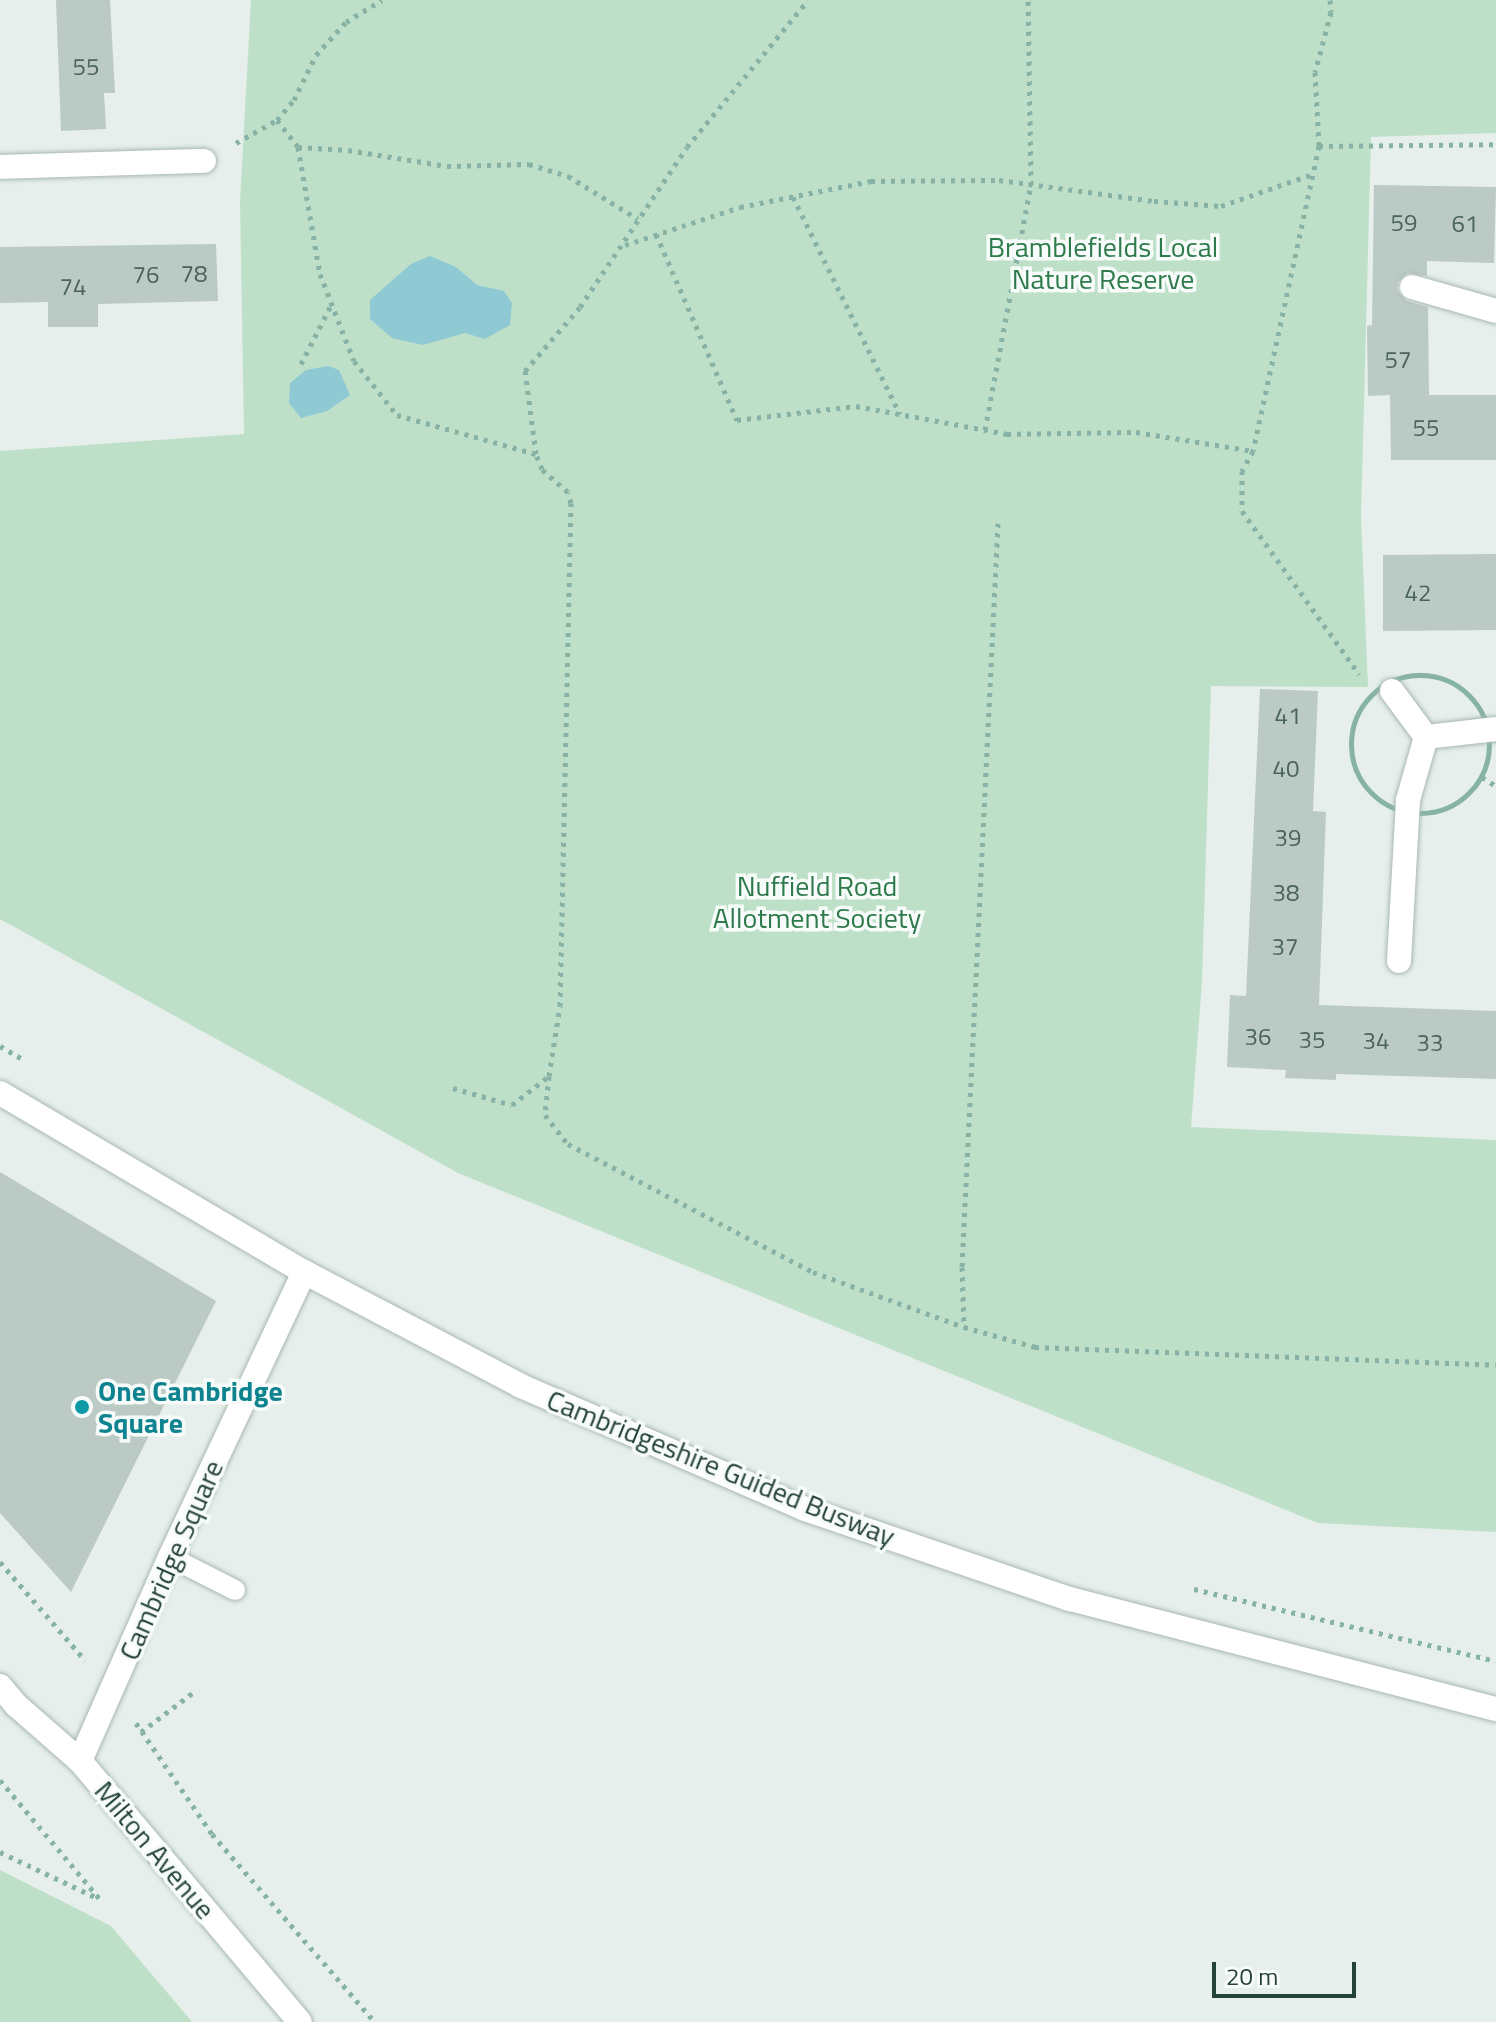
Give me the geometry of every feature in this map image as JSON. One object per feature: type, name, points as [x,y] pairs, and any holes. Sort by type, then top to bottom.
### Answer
[{"type":"street","points":[[0,167],[204,161]]},
{"type":"street","points":[[1412,287],[1496,311]]},
{"type":"street","points":[[1382,687],[1426,737]]},
{"type":"street","points":[[1426,737],[1496,729]]},
{"type":"street","points":[[1399,961],[1408,800],[1426,737]]},
{"type":"street","name":"Cambridgeshire Guided Busway","points":[[0,1093],[304,1272],[521,1386],[805,1509],[1070,1599],[1496,1709]]},
{"type":"street","name":"Cambridge Square","points":[[80,1761],[170,1557],[304,1272]]},
{"type":"street","name":"Milton Avenue","points":[[0,1686],[16,1705],[80,1761],[300,2022]]},
{"type":"lane","points":[[170,1557],[235,1590]]},
{"type":"path","points":[[204,161],[277,120],[294,100],[316,55],[346,22],[382,0]]},
{"type":"path","points":[[808,0],[687,147],[638,219],[624,246],[580,307],[525,371],[536,454],[542,469],[568,492],[571,503],[560,1006],[545,1115],[568,1144],[813,1272],[964,1327],[1035,1347],[1496,1365]]},
{"type":"path","points":[[985,430],[1031,185],[1028,0]]},
{"type":"path","points":[[1330,0],[1331,12],[1315,72],[1319,146],[1253,451],[1242,471],[1242,511],[1363,679]]},
{"type":"path","points":[[277,120],[298,147],[320,274],[354,361],[397,415],[536,454]]},
{"type":"path","points":[[1319,146],[1496,144]]},
{"type":"path","points":[[298,147],[348,150],[447,166],[529,164],[568,176],[638,219]]},
{"type":"path","points":[[624,246],[740,207],[871,181],[999,180],[1221,206],[1313,174]]},
{"type":"path","points":[[793,197],[900,414]]},
{"type":"path","points":[[656,234],[737,420],[856,406],[1007,434],[1136,432],[1253,451]]},
{"type":"path","points":[[301,364],[331,304]]},
{"type":"path","points":[[964,1327],[962,1267],[998,523]]},
{"type":"path","points":[[1482,777],[1496,786]]},
{"type":"path","points":[[0,1046],[27,1062]]},
{"type":"path","points":[[453,1088],[512,1105],[549,1076]]},
{"type":"path","points":[[0,1562],[94,1670]]},
{"type":"path","points":[[1183,1586],[1496,1661]]},
{"type":"path","points":[[141,1732],[195,1691]]},
{"type":"path","points":[[131,1715],[212,1834],[375,2022]]},
{"type":"path","points":[[0,1780],[100,1899],[0,1852]]},
{"type":"green space","points":[[251,0],[1496,0],[1496,133],[1371,137],[1361,517],[1368,687],[1211,686],[1202,982],[1191,1127],[1496,1140],[1496,1532],[1318,1523],[458,1173],[0,919],[0,451],[244,434],[240,201]]},
{"type":"green space","points":[[0,1870],[111,1926],[192,2022],[0,2022]]},
{"type":"water","points":[[430,256],[456,267],[477,285],[504,291],[512,303],[510,325],[485,339],[465,333],[423,345],[392,338],[370,319],[370,300],[411,264]]},
{"type":"water","points":[[328,366],[339,370],[350,395],[327,411],[301,418],[289,403],[290,383],[306,370]]},
{"type":"building","points":[[56,0],[110,0],[115,93],[104,93],[106,129],[61,131]]},
{"type":"building","points":[[1374,185],[1496,187],[1494,263],[1427,261],[1427,276],[1408,273],[1398,282],[1397,290],[1407,301],[1428,307],[1429,395],[1496,395],[1496,460],[1391,460],[1390,395],[1368,396],[1367,326],[1372,325]]},
{"type":"building","points":[[216,244],[218,301],[98,304],[98,327],[48,327],[48,302],[0,303],[0,247]]},
{"type":"building","points":[[1496,554],[1496,630],[1383,631],[1383,555]]},
{"type":"building","points":[[1260,689],[1318,691],[1313,811],[1326,812],[1319,1005],[1496,1011],[1496,1079],[1336,1074],[1336,1080],[1285,1078],[1286,1070],[1227,1067],[1230,995],[1246,996]]},
{"type":"building","name":"One Cambridge Square","points":[[0,1172],[216,1301],[71,1592],[0,1513]]},
{"type":"place","name":"One Cambridge Square","points":[[82,1407]]},
{"type":"park label","name":"Bramblefields Local Nature Reserve","points":[[1103,263]]},
{"type":"park label","name":"Nuffield Road Allotment Society","points":[[817,902]]}]
